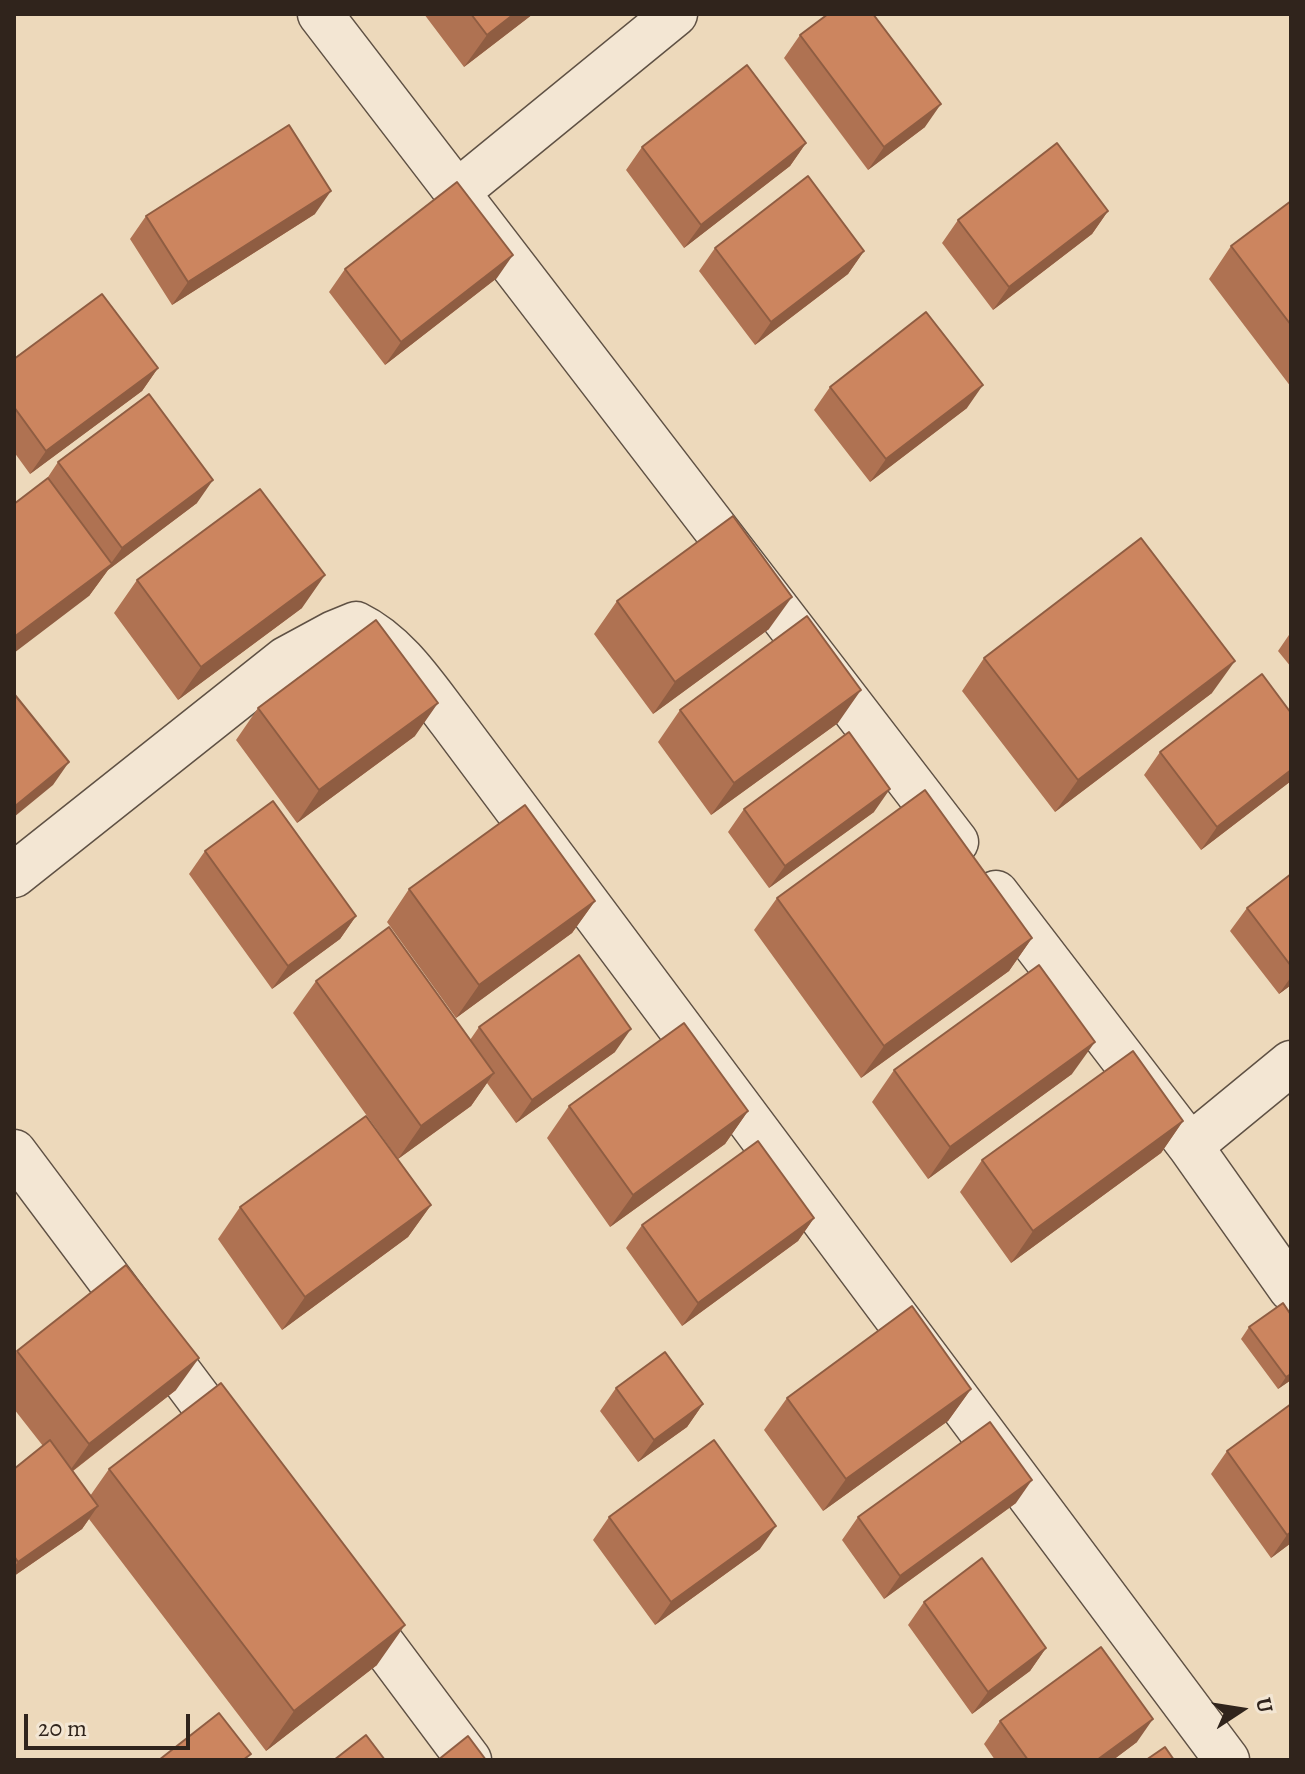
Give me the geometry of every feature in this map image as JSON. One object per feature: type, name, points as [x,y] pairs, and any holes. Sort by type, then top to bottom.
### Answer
[{"type":"street","points":[[320,14],[1190,1146],[1291,1289]]},
{"type":"street","points":[[456,193],[675,14]]},
{"type":"street","points":[[14,875],[286,659],[356,624],[371,631],[406,663],[451,721],[1227,1760]]},
{"type":"street","points":[[1190,1146],[1291,1063]]},
{"type":"street","points":[[14,1152],[261,1481]]},
{"type":"street","points":[[327,1570],[469,1760]]},
{"type":"building","points":[[471,14],[514,14],[487,35]]},
{"type":"building","points":[[828,14],[873,14],[941,104],[884,147],[800,35]]},
{"type":"building","points":[[747,65],[806,143],[701,225],[642,147]]},
{"type":"building","points":[[289,125],[331,191],[188,282],[146,216]]},
{"type":"building","points":[[1057,143],[1108,211],[1009,287],[958,220]]},
{"type":"building","points":[[808,176],[864,251],[771,322],[715,248]]},
{"type":"building","points":[[457,182],[513,255],[401,342],[345,269]]},
{"type":"building","points":[[1291,201],[1291,325],[1231,246]]},
{"type":"building","points":[[102,294],[158,368],[46,451],[14,407],[14,359]]},
{"type":"building","points":[[926,312],[983,385],[886,459],[830,387]]},
{"type":"building","points":[[149,394],[213,480],[122,548],[58,462]]},
{"type":"building","points":[[48,478],[112,564],[14,637],[14,504]]},
{"type":"building","points":[[260,489],[325,575],[201,667],[137,580]]},
{"type":"building","points":[[733,516],[792,597],[675,682],[617,601]]},
{"type":"building","points":[[1141,538],[1235,661],[1078,780],[984,658]]},
{"type":"building","points":[[807,616],[861,690],[734,783],[680,710]]},
{"type":"building","points":[[376,620],[438,703],[319,790],[258,708]]},
{"type":"building","points":[[1262,674],[1291,713],[1291,770],[1217,827],[1160,752]]},
{"type":"building","points":[[14,696],[69,762],[14,807]]},
{"type":"building","points":[[849,732],[890,789],[785,866],[744,809]]},
{"type":"building","points":[[925,790],[1032,938],[884,1046],[777,898]]},
{"type":"building","points":[[273,801],[356,916],[288,966],[205,851]]},
{"type":"building","points":[[525,805],[595,901],[479,985],[409,889]]},
{"type":"building","points":[[1291,874],[1291,966],[1247,908]]},
{"type":"building","points":[[389,927],[494,1073],[421,1126],[316,981]]},
{"type":"building","points":[[579,955],[631,1029],[532,1100],[479,1027]]},
{"type":"building","points":[[1039,965],[1095,1042],[950,1147],[894,1070]]},
{"type":"building","points":[[684,1023],[748,1111],[633,1195],[569,1106]]},
{"type":"building","points":[[1133,1051],[1183,1121],[1033,1231],[982,1160]]},
{"type":"building","points":[[366,1116],[431,1205],[305,1297],[240,1207]]},
{"type":"building","points":[[758,1141],[814,1218],[698,1303],[642,1225]]},
{"type":"building","points":[[126,1265],[199,1358],[89,1444],[17,1351]]},
{"type":"building","points":[[1283,1303],[1291,1315],[1291,1374],[1286,1377],[1249,1327]]},
{"type":"building","points":[[912,1306],[971,1389],[846,1479],[787,1398]]},
{"type":"building","points":[[665,1352],[703,1404],[654,1440],[616,1388]]},
{"type":"building","points":[[221,1383],[405,1625],[294,1711],[109,1469]]},
{"type":"building","points":[[1291,1404],[1291,1532],[1287,1535],[1227,1451]]},
{"type":"building","points":[[990,1422],[1032,1480],[900,1576],[858,1517]]},
{"type":"building","points":[[50,1440],[98,1506],[18,1562],[14,1556],[14,1469]]},
{"type":"building","points":[[714,1440],[776,1526],[671,1602],[609,1517]]},
{"type":"building","points":[[982,1558],[1046,1648],[988,1692],[924,1602]]},
{"type":"building","points":[[1101,1647],[1153,1719],[1097,1760],[1028,1760],[1000,1721]]},
{"type":"building","points":[[219,1713],[251,1754],[243,1760],[159,1760]]},
{"type":"building","points":[[366,1735],[385,1760],[334,1760]]},
{"type":"building","points":[[468,1736],[486,1760],[438,1760]]},
{"type":"building","points":[[1165,1747],[1174,1760],[1146,1760]]}]
